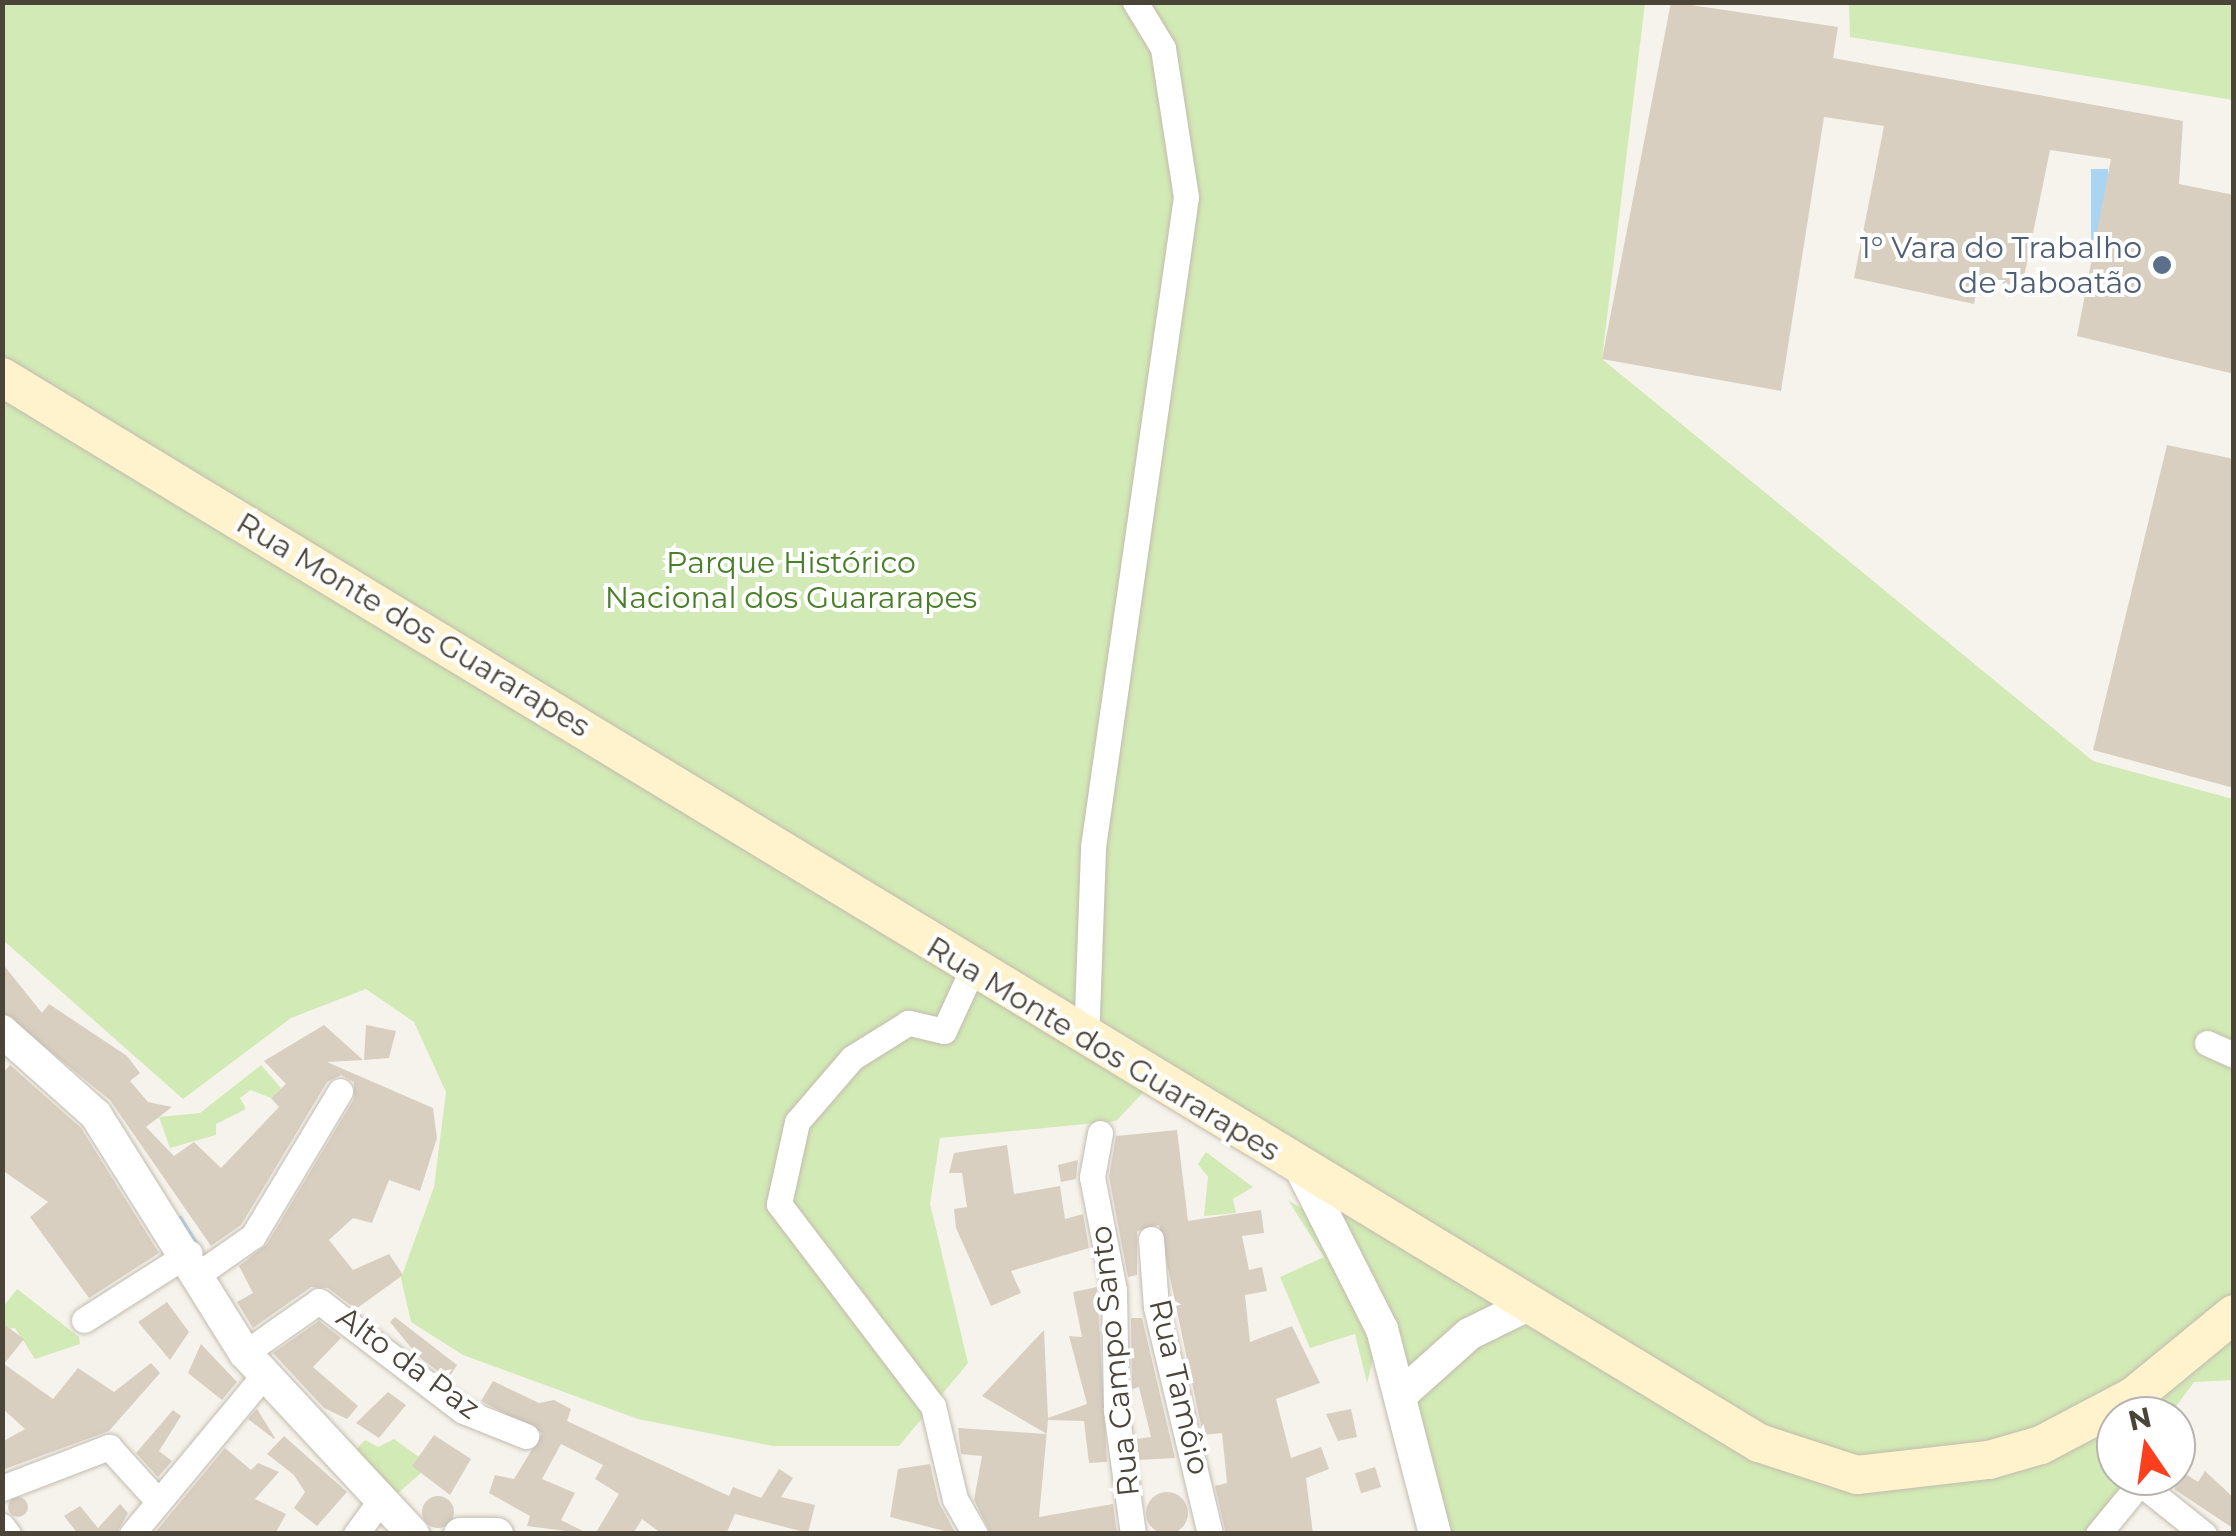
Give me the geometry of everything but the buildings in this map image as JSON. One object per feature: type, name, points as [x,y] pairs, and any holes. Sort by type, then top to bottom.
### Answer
[{"type":"main road","name":"Rua Monte dos Guararapes","points":[[2,376],[1524,1307],[1759,1443],[1858,1475],[1943,1469],[2041,1445],[2134,1396],[2234,1314]]},
{"type":"street","points":[[1086,1041],[1092,847],[1186,197],[1163,48],[1135,2]]},
{"type":"street","points":[[972,970],[944,1030],[908,1023],[852,1058],[797,1122],[778,1204],[933,1406],[954,1499],[975,1534]]},
{"type":"street","points":[[2,1030],[96,1115],[194,1263],[254,1364],[378,1504],[413,1534]]},
{"type":"street","points":[[2206,1043],[2234,1055]]},
{"type":"street","points":[[84,1320],[254,1236],[340,1092]]},
{"type":"street","name":"Rua Campo Santo","points":[[1100,1133],[1092,1177],[1114,1290],[1116,1410],[1133,1534]]},
{"type":"street","points":[[1300,1167],[1351,1258],[1402,1394],[1435,1534]]},
{"type":"street","name":"Rua Tamôio","points":[[1151,1239],[1156,1306],[1210,1534]]},
{"type":"street","name":"Alto da Paz","points":[[254,1364],[319,1301],[463,1411],[526,1436]]},
{"type":"street","points":[[1402,1394],[1469,1334],[1524,1307]]},
{"type":"street","points":[[132,1534],[254,1364]]},
{"type":"street","points":[[2,1488],[109,1447],[156,1500]]},
{"type":"street","points":[[2098,1534],[2140,1483],[2204,1534]]},
{"type":"street","points":[[356,1534],[378,1504]]},
{"type":"street","points":[[2,1526],[8,1534]]},
{"type":"street","points":[[460,1534],[497,1534]]},
{"type":"green space","name":"Parque Histórico Nacional dos Guararapes","points":[[2,3],[1645,3],[1602,359],[2093,761],[2233,799],[2233,1380],[2194,1382],[2184,1396],[2096,1396],[2096,1496],[2117,1496],[2085,1533],[1425,1533],[1376,1348],[1367,1383],[1355,1334],[1310,1348],[1280,1277],[1324,1257],[1288,1200],[1335,1230],[1300,1167],[1153,1082],[1116,1121],[940,1138],[930,1204],[968,1363],[899,1446],[773,1446],[638,1419],[463,1355],[411,1322],[401,1278],[434,1187],[446,1092],[414,1022],[366,989],[291,1018],[183,1099],[3,940]]},
{"type":"green space","points":[[1827,3],[2233,3],[2233,100],[1850,37],[1849,5]]},
{"type":"green space","points":[[261,1065],[281,1088],[271,1098],[251,1090],[240,1098],[246,1109],[216,1124],[216,1135],[170,1148],[159,1117],[200,1113]]},
{"type":"green space","points":[[1206,1152],[1253,1187],[1233,1199],[1236,1213],[1204,1216],[1208,1177],[1198,1164]]},
{"type":"green space","points":[[17,1289],[79,1337],[80,1344],[35,1359],[15,1328],[3,1329],[2,1308]]},
{"type":"green space","points":[[394,1439],[419,1457],[422,1472],[395,1496],[348,1458],[365,1440],[378,1447]]},
{"type":"water","points":[[2091,169],[2108,169],[2108,335],[2091,335]]},
{"type":"waterway","points":[[180,1219],[197,1246]]},
{"type":"place","name":"1° Vara do Trabalho de Jaboatão","points":[[2162,265]]}]
